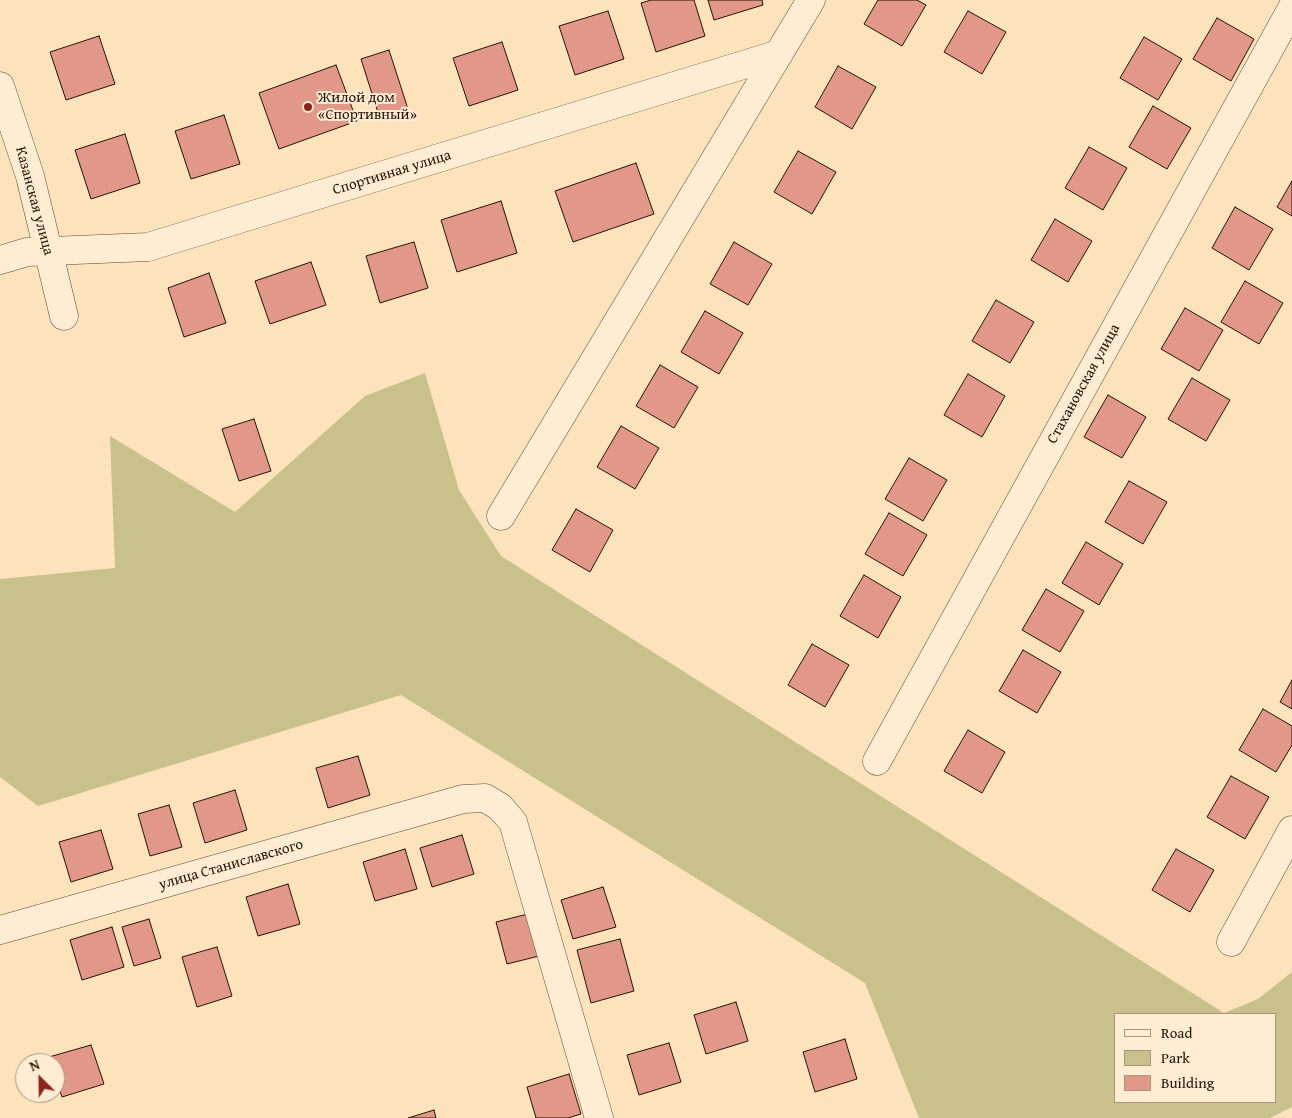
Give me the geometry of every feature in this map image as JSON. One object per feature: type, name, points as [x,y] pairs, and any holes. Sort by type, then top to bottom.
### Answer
[{"type":"street","points":[[501,516],[811,0]]},
{"type":"street","name":"Стахановская улица","points":[[877,761],[1292,8]]},
{"type":"street","name":"Спортивная улица","points":[[0,260],[27,252],[148,247],[779,54]]},
{"type":"street","name":"Казанская улица","points":[[0,86],[30,176],[64,316]]},
{"type":"street","name":"улица Станиславского","points":[[0,930],[463,799],[485,798],[500,806],[514,822],[599,1118]]},
{"type":"street","points":[[1231,942],[1292,830]]},
{"type":"green space","points":[[425,373],[459,490],[501,556],[1224,1013],[1258,999],[1292,972],[1292,1107],[1270,1118],[919,1118],[865,983],[401,695],[38,806],[0,777],[0,579],[115,568],[110,436],[235,512],[365,396]]},
{"type":"building","points":[[651,0],[694,0],[705,36],[656,52],[641,3]]},
{"type":"building","points":[[708,0],[762,0],[763,5],[714,20]]},
{"type":"building","points":[[878,0],[917,0],[926,5],[902,46],[864,24]]},
{"type":"building","points":[[608,11],[624,59],[575,75],[559,26]]},
{"type":"building","points":[[968,11],[1006,32],[982,74],[944,52]]},
{"type":"building","points":[[1217,18],[1254,39],[1231,81],[1193,59]]},
{"type":"building","points":[[99,36],[115,84],[66,100],[50,52]]},
{"type":"building","points":[[1144,37],[1182,59],[1158,100],[1120,78]]},
{"type":"building","points":[[502,42],[518,90],[469,106],[453,58]]},
{"type":"building","points":[[389,50],[408,109],[380,119],[361,59]]},
{"type":"building","name":"Жилой дом «Спортивный»","points":[[336,65],[357,121],[279,149],[259,93]]},
{"type":"building","points":[[838,66],[876,87],[852,129],[815,107]]},
{"type":"building","points":[[1153,106],[1191,128],[1167,169],[1129,147]]},
{"type":"building","points":[[224,115],[240,164],[191,179],[175,131]]},
{"type":"building","points":[[125,134],[140,183],[91,199],[75,150]]},
{"type":"building","points":[[1089,147],[1127,168],[1103,210],[1065,188]]},
{"type":"building","points":[[798,151],[836,172],[812,214],[774,192]]},
{"type":"building","points":[[636,163],[654,214],[573,242],[555,191]]},
{"type":"building","points":[[1292,181],[1292,216],[1277,207]]},
{"type":"building","points":[[501,201],[517,253],[457,272],[441,220]]},
{"type":"building","points":[[1235,207],[1273,229],[1249,270],[1212,248]]},
{"type":"building","points":[[1055,219],[1092,241],[1068,282],[1031,260]]},
{"type":"building","points":[[414,242],[428,288],[380,303],[366,256]]},
{"type":"building","points":[[734,242],[772,264],[748,305],[710,284]]},
{"type":"building","points":[[311,262],[326,305],[270,324],[255,281]]},
{"type":"building","points":[[209,273],[226,323],[184,337],[168,288]]},
{"type":"building","points":[[1245,281],[1283,303],[1259,344],[1221,322]]},
{"type":"building","points":[[996,300],[1034,322],[1010,363],[972,341]]},
{"type":"building","points":[[1185,308],[1223,330],[1199,371],[1161,349]]},
{"type":"building","points":[[705,311],[743,333],[719,374],[681,352]]},
{"type":"building","points":[[660,365],[698,387],[674,428],[636,406]]},
{"type":"building","points":[[968,374],[1005,396],[982,437],[944,415]]},
{"type":"building","points":[[1192,378],[1230,400],[1206,441],[1168,419]]},
{"type":"building","points":[[1108,395],[1146,417],[1122,458],[1084,437]]},
{"type":"building","points":[[254,419],[271,471],[239,481],[222,429]]},
{"type":"building","points":[[621,426],[659,448],[635,489],[597,467]]},
{"type":"building","points":[[909,458],[947,480],[923,521],[885,499]]},
{"type":"building","points":[[1129,481],[1167,502],[1143,544],[1105,522]]},
{"type":"building","points":[[576,509],[613,530],[590,572],[552,550]]},
{"type":"building","points":[[889,513],[927,535],[903,576],[865,554]]},
{"type":"building","points":[[1086,542],[1123,564],[1099,605],[1062,583]]},
{"type":"building","points":[[864,575],[901,597],[878,638],[840,616]]},
{"type":"building","points":[[1046,589],[1084,611],[1060,652],[1022,630]]},
{"type":"building","points":[[812,644],[849,665],[825,707],[788,685]]},
{"type":"building","points":[[1023,650],[1061,672],[1037,713],[999,691]]},
{"type":"building","points":[[1292,680],[1292,709],[1280,702]]},
{"type":"building","points":[[1263,709],[1292,726],[1292,745],[1276,772],[1239,750]]},
{"type":"building","points":[[968,730],[1005,752],[982,793],[944,771]]},
{"type":"building","points":[[358,756],[370,795],[328,808],[316,768]]},
{"type":"building","points":[[1231,776],[1269,797],[1245,839],[1207,817]]},
{"type":"building","points":[[235,790],[247,830],[205,843],[193,803]]},
{"type":"building","points":[[169,805],[182,847],[150,856],[138,814]]},
{"type":"building","points":[[101,830],[113,869],[71,882],[59,842]]},
{"type":"building","points":[[462,835],[474,874],[432,887],[420,848]]},
{"type":"building","points":[[405,849],[417,889],[375,901],[363,862]]},
{"type":"building","points":[[1176,849],[1214,870],[1190,912],[1152,890]]},
{"type":"building","points":[[288,884],[300,924],[258,936],[246,897]]},
{"type":"building","points":[[603,887],[616,927],[573,939],[561,900]]},
{"type":"building","points":[[528,914],[539,956],[507,964],[496,922]]},
{"type":"building","points":[[149,919],[161,958],[134,966],[122,927]]},
{"type":"building","points":[[112,927],[124,967],[82,980],[70,940]]},
{"type":"building","points":[[620,939],[634,991],[591,1003],[577,950]]},
{"type":"building","points":[[217,947],[232,996],[197,1007],[182,957]]},
{"type":"building","points":[[736,1002],[748,1041],[706,1054],[694,1015]]},
{"type":"building","points":[[845,1039],[857,1079],[815,1092],[803,1052]]},
{"type":"building","points":[[669,1043],[681,1082],[639,1095],[627,1055]]},
{"type":"building","points":[[91,1045],[104,1084],[65,1096],[65,1053],[63,1053]]},
{"type":"building","points":[[569,1074],[581,1114],[568,1118],[536,1118],[527,1087]]},
{"type":"building","points":[[434,1110],[436,1118],[408,1118]]},
{"type":"place","name":"Жилой дом «Спортивный»","points":[[308,107]]}]
